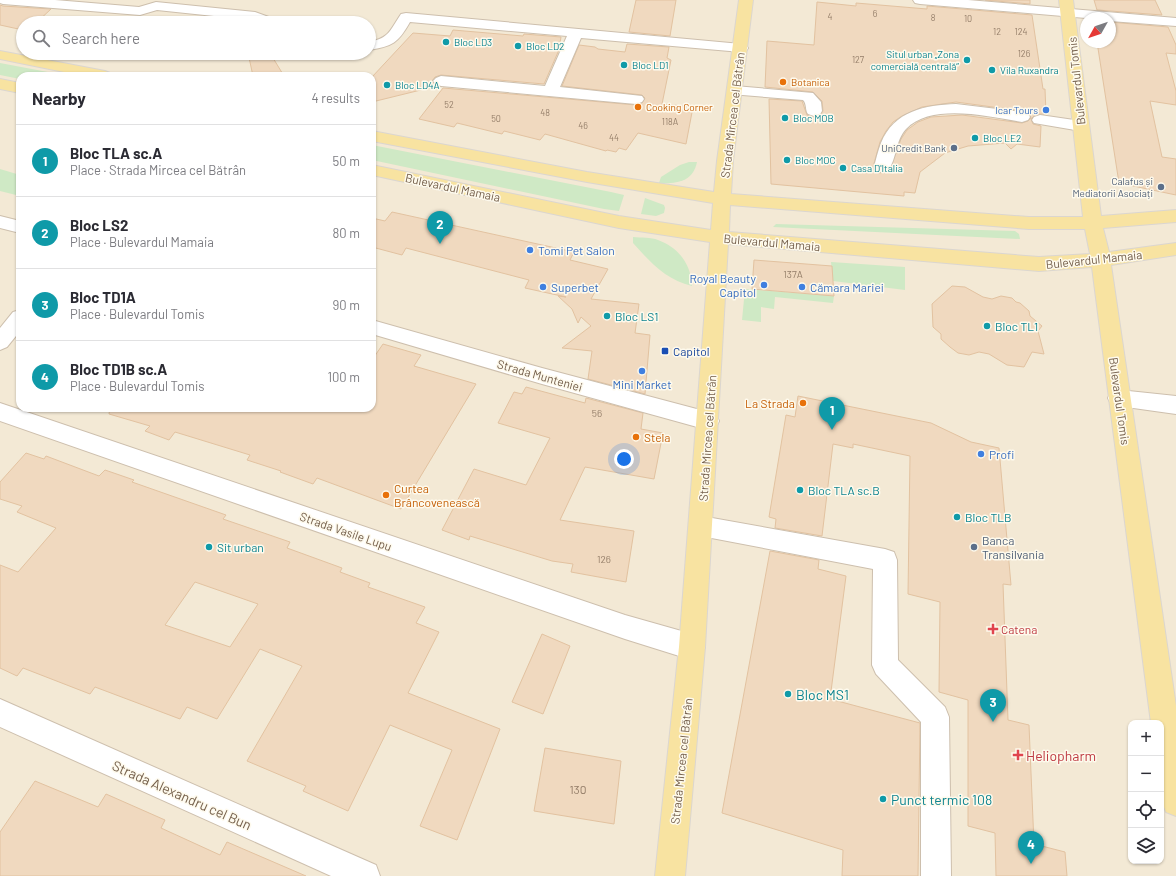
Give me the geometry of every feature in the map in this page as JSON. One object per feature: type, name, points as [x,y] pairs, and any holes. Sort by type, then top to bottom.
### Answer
[{"type":"main road","name":"Strada Mircea cel Bătrân","points":[[670,876],[692,647],[722,199],[746,0]]},
{"type":"main road","name":"Bulevardul Tomis","points":[[1067,6],[1093,223],[1101,260],[1105,298],[1176,801]]},
{"type":"main road","points":[[0,55],[16,58]]},
{"type":"main road","points":[[28,60],[87,72]]},
{"type":"main road","points":[[0,84],[16,87]]},
{"type":"main road","points":[[376,137],[608,181],[722,199],[1029,223],[1093,223],[1176,216]]},
{"type":"main road","name":"Bulevardul Mamaia","points":[[376,171],[619,222],[719,238],[1039,264],[1101,260],[1176,249]]},
{"type":"street","points":[[3,0],[140,10],[156,6],[255,16]]},
{"type":"street","points":[[920,0],[1067,6],[1176,22]]},
{"type":"street","points":[[376,45],[392,41],[406,17],[741,48]]},
{"type":"street","points":[[551,91],[576,33]]},
{"type":"street","points":[[441,81],[636,99]]},
{"type":"street","points":[[735,91],[807,96],[813,102],[814,111]]},
{"type":"street","points":[[882,167],[886,149],[895,132],[908,118],[920,112],[936,109],[954,109],[1022,117]]},
{"type":"street","points":[[1040,120],[1081,126]]},
{"type":"street","points":[[0,222],[16,226]]},
{"type":"street","points":[[0,342],[16,322]]},
{"type":"street","name":"Strada Munteniei","points":[[376,328],[542,376],[708,421]]},
{"type":"street","points":[[1119,398],[1176,406]]},
{"type":"street","name":"Strada Vasile Lupu","points":[[0,412],[625,627],[692,647]]},
{"type":"street","points":[[701,526],[885,560],[884,665],[935,717],[936,876]]},
{"type":"street","name":"Strada Alexandru cel Bun","points":[[0,713],[365,876]]},
{"type":"shaded area","points":[[0,0],[1176,0],[1176,876],[0,876]]},
{"type":"green space","points":[[0,63],[48,72],[16,72],[16,78],[0,75]]},
{"type":"green space","points":[[376,146],[624,195],[619,211],[376,161]]},
{"type":"green space","points":[[689,162],[697,162],[695,169],[688,178],[672,183],[659,183],[661,177],[680,165]]},
{"type":"green space","points":[[0,169],[16,174],[16,195],[0,191]]},
{"type":"green space","points":[[645,198],[664,205],[664,213],[656,216],[641,214]]},
{"type":"green space","points":[[776,224],[1015,231],[1019,234],[1020,239],[773,227]]},
{"type":"green space","points":[[633,237],[655,239],[672,247],[678,252],[686,264],[692,286],[666,275],[633,243]]},
{"type":"green space","points":[[831,262],[905,267],[905,290],[833,281]]},
{"type":"green space","points":[[745,289],[834,296],[833,303],[775,297],[774,309],[761,307],[761,322],[742,320]]},
{"type":"building","points":[[636,0],[676,0],[670,36],[629,32]]},
{"type":"building","points":[[985,0],[1030,0],[1030,4]]},
{"type":"building","points":[[1094,0],[1155,0],[1162,15],[1097,10]]},
{"type":"building","points":[[817,2],[856,6],[856,3],[927,9],[927,6],[1032,15],[1043,89],[1045,89],[1046,114],[1034,116],[1031,119],[1033,124],[1041,126],[1040,147],[1017,144],[1011,149],[1005,143],[968,146],[945,153],[920,172],[915,193],[904,192],[904,196],[771,184],[769,99],[802,101],[807,115],[814,117],[820,115],[823,111],[822,101],[813,92],[765,87],[767,41],[814,45]],"holes":[[[956,102],[1029,113],[1031,118],[1022,123],[962,115],[931,117],[918,122],[907,130],[901,139],[889,172],[875,172],[873,167],[880,142],[893,122],[922,107]]]},
{"type":"building","points":[[0,5],[51,9],[44,16],[16,16],[16,28],[0,25]]},
{"type":"building","points":[[1116,23],[1168,27],[1176,45],[1176,54],[1166,53],[1176,91],[1176,105],[1150,101],[1162,157],[1176,159],[1176,195],[1119,183],[1098,48],[1116,48]]},
{"type":"building","points":[[453,30],[523,36],[524,34],[561,37],[560,43],[562,43],[544,84],[441,75],[435,77],[432,81],[437,86],[376,101],[376,73],[413,33],[450,36]]},
{"type":"building","points":[[627,44],[669,47],[667,58],[671,60],[662,104],[693,107],[686,144],[638,133],[626,150],[619,148],[616,152],[606,151],[545,134],[540,140],[504,131],[502,134],[457,123],[454,127],[419,119],[443,88],[636,105],[642,103],[645,98],[642,95],[562,86],[579,45],[625,52]]},
{"type":"building","points":[[250,60],[274,60],[282,72],[252,72]]},
{"type":"building","name":"Bloc LS1","points":[[392,212],[574,252],[570,260],[608,269],[591,299],[639,304],[635,333],[650,335],[645,394],[588,379],[592,351],[562,348],[591,326],[581,317],[578,323],[572,309],[558,296],[566,297],[525,288],[529,280],[406,248],[402,255],[376,248],[376,219],[385,221]]},
{"type":"building","points":[[754,260],[832,266],[834,296],[752,289]]},
{"type":"building","name":"Bloc TL1","points":[[952,286],[965,287],[983,297],[992,299],[1001,296],[1012,298],[1016,302],[1020,303],[1029,311],[1030,316],[1042,326],[1038,331],[1044,354],[1032,352],[1024,367],[1007,365],[989,354],[979,352],[969,355],[958,353],[941,339],[941,334],[933,327],[932,304]]},
{"type":"building","points":[[383,344],[421,355],[414,366],[476,384],[401,509],[317,478],[313,484],[280,472],[281,471],[247,460],[250,455],[175,432],[169,440],[145,431],[150,426],[109,414],[109,412],[376,412],[376,354]]},
{"type":"building","points":[[526,387],[585,403],[586,398],[643,413],[641,429],[663,433],[654,479],[585,467],[560,520],[634,531],[626,582],[571,572],[573,564],[552,561],[470,536],[469,540],[442,530],[474,469],[526,485],[550,438],[498,423],[514,392],[522,394]]},
{"type":"building","points":[[798,396],[931,423],[971,442],[999,448],[1011,585],[1003,584],[1008,720],[1029,725],[1034,844],[1065,852],[1067,876],[996,876],[995,833],[968,826],[968,700],[939,692],[940,602],[908,594],[910,456],[853,444],[853,448],[833,444],[822,536],[775,528],[776,519],[769,517],[786,415],[795,417]]},
{"type":"building","points":[[26,453],[44,459],[46,456],[99,476],[105,470],[134,480],[132,482],[226,515],[223,519],[290,542],[287,548],[342,568],[340,572],[370,583],[368,587],[425,607],[416,623],[439,632],[408,693],[500,729],[457,840],[420,826],[452,750],[390,725],[348,811],[303,791],[306,786],[247,761],[302,666],[260,649],[217,719],[187,707],[180,719],[95,687],[90,694],[23,668],[17,676],[0,668],[0,565],[18,572],[56,528],[17,512],[22,506],[0,499],[0,482]],"holes":[[[195,582],[258,604],[230,647],[165,625]]]},
{"type":"building","points":[[770,551],[819,560],[818,569],[846,576],[830,699],[920,723],[918,876],[842,876],[843,850],[722,813]]},
{"type":"building","points":[[542,634],[570,646],[543,714],[512,702]]},
{"type":"building","points":[[545,748],[621,761],[614,824],[534,811]]},
{"type":"building","points":[[35,781],[98,807],[106,794],[165,820],[161,828],[220,855],[227,842],[306,876],[0,876],[0,832]]},
{"type":"place","name":"Bloc LD3","points":[[446,42]]},
{"type":"place","name":"Bloc LD2","points":[[518,46]]},
{"type":"place","name":"Situl urban „Zona comercială centrală”","points":[[967,60]]},
{"type":"place","name":"Bloc LD1","points":[[624,65]]},
{"type":"place","name":"Vila Ruxandra","points":[[992,70]]},
{"type":"place","name":"Botanica","points":[[783,82]]},
{"type":"place","name":"Bloc LD4A","points":[[387,85]]},
{"type":"place","name":"Cooking Corner","points":[[638,107]]},
{"type":"place","name":"Icar Tours","points":[[1046,110]]},
{"type":"place","name":"Bloc MOB","points":[[785,118]]},
{"type":"place","name":"Bloc LE2","points":[[975,138]]},
{"type":"place","name":"UniCredit Bank","points":[[954,148]]},
{"type":"place","name":"Bloc MOC","points":[[787,160]]},
{"type":"place","name":"Casa D'Italia","points":[[843,168]]},
{"type":"place","name":"Calafus și Mediatorii Asociați","points":[[1161,187]]},
{"type":"place","name":"Bloc LS2","points":[[440,244]]},
{"type":"place","name":"Tomi Pet Salon","points":[[530,250]]},
{"type":"place","name":"Royal Beauty Capitol","points":[[764,285]]},
{"type":"place","name":"Superbet","points":[[543,287]]},
{"type":"place","name":"Cămara Mariei","points":[[802,287]]},
{"type":"place","name":"Bloc LS1","points":[[607,316]]},
{"type":"place","name":"Bloc TL1","points":[[987,326]]},
{"type":"place","name":"Capitol","points":[[665,351]]},
{"type":"place","name":"Mini Market","points":[[642,371]]},
{"type":"place","name":"La Strada","points":[[803,403]]},
{"type":"place","name":"Bloc TLA sc.A","points":[[832,430]]},
{"type":"place","name":"Stela","points":[[636,437]]},
{"type":"place","name":"Profi","points":[[981,454]]},
{"type":"place","name":"Bloc TLA sc.B","points":[[800,490]]},
{"type":"place","name":"Curtea Brâncovenească","points":[[386,495]]},
{"type":"place","name":"Bloc TLB","points":[[957,517]]},
{"type":"place","name":"Sit urban","points":[[209,547]]},
{"type":"place","name":"Banca Transilvania","points":[[974,547]]},
{"type":"place","name":"Catena","points":[[993,629]]},
{"type":"place","name":"Bloc MS1","points":[[788,694]]},
{"type":"place","name":"Bloc TD1A","points":[[993,722]]},
{"type":"place","name":"Heliopharm","points":[[1018,755]]},
{"type":"place","name":"Punct termic 108","points":[[883,799]]},
{"type":"place","name":"Bloc TD1B sc.A","points":[[1031,864]]}]
